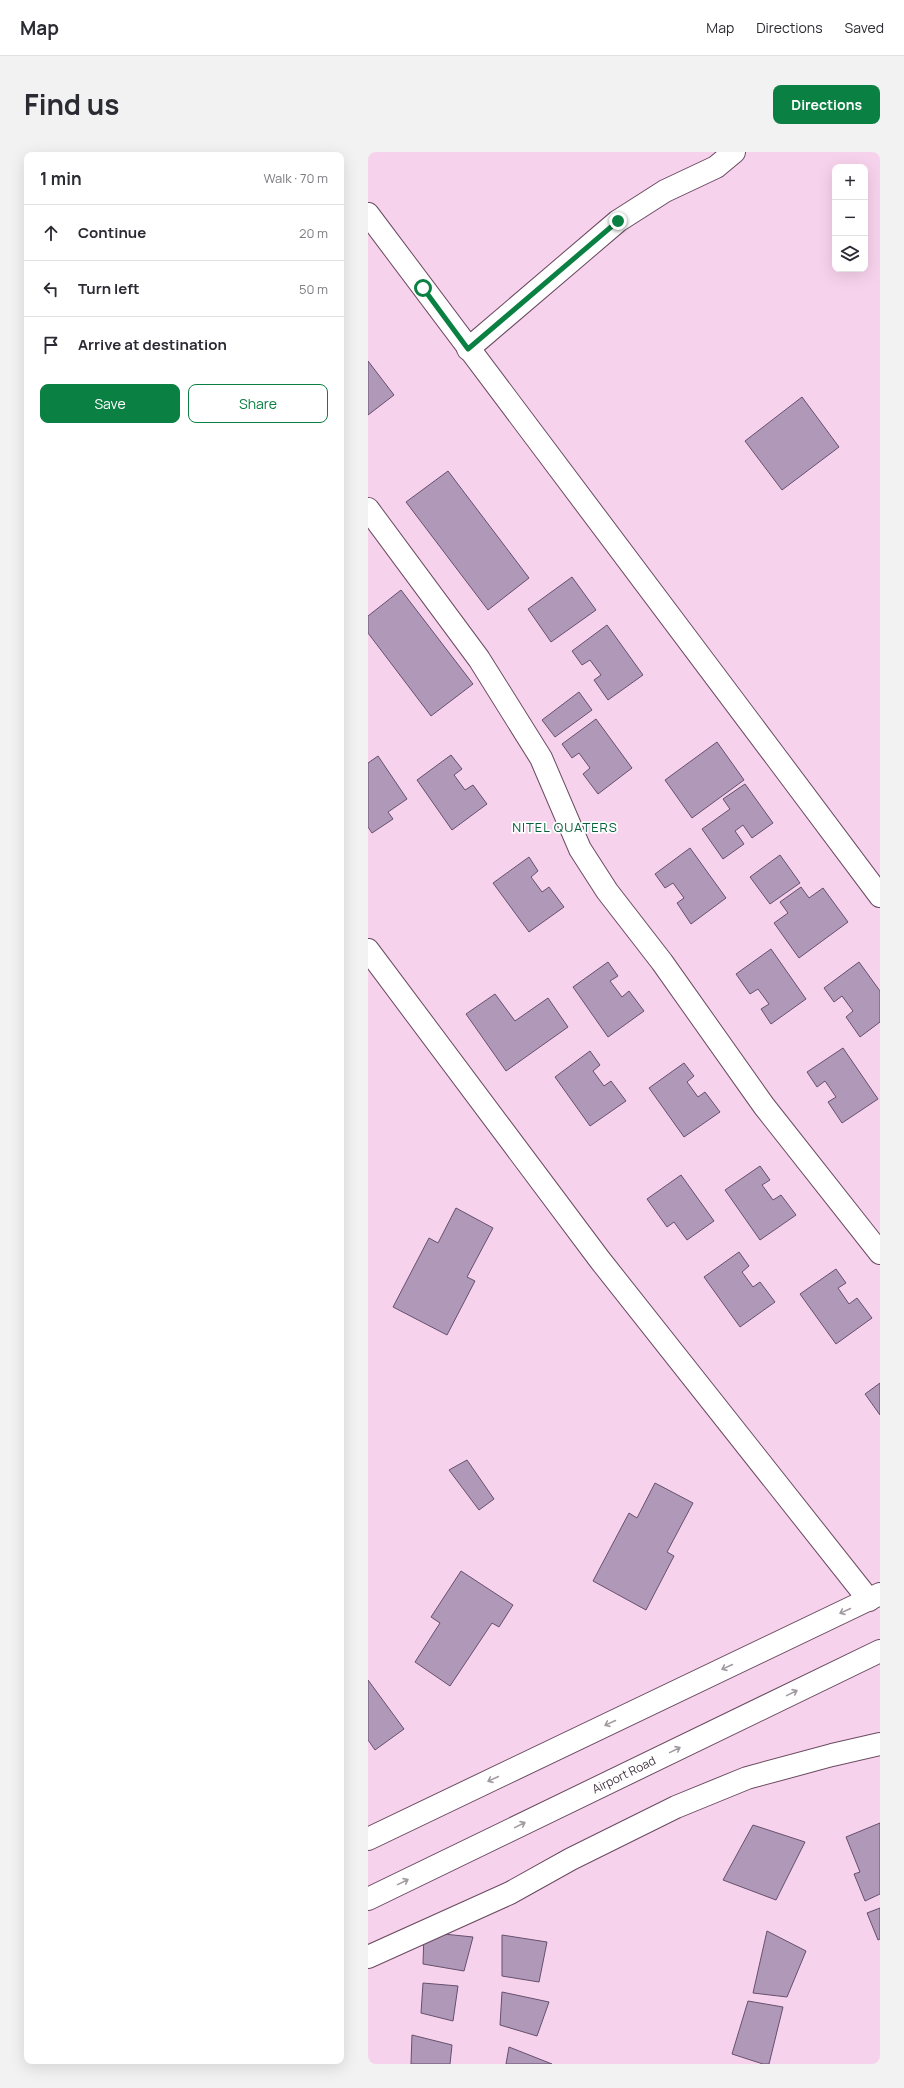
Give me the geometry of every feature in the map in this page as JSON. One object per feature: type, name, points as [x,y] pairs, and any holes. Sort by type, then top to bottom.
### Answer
[{"type":"street","points":[[468,349],[618,221],[665,192],[716,167],[734,152]]},
{"type":"street","points":[[368,214],[468,349],[734,699],[880,896]]},
{"type":"street","points":[[368,509],[480,660],[541,758],[580,849],[607,891],[662,962],[764,1106],[880,1253]]},
{"type":"street","points":[[368,950],[600,1260],[874,1597],[368,1839]]},
{"type":"street","name":"Airport Road","points":[[368,1898],[880,1651]]},
{"type":"street","points":[[368,1957],[510,1894],[571,1859],[676,1807],[747,1778],[832,1755],[880,1744]]},
{"type":"building","points":[[368,361],[394,395],[368,415]]},
{"type":"building","points":[[802,397],[839,447],[782,490],[745,441]]},
{"type":"building","points":[[448,471],[529,578],[488,610],[406,502]]},
{"type":"building","points":[[572,577],[596,610],[551,642],[528,609]]},
{"type":"building","points":[[401,590],[473,684],[431,716],[368,633],[368,616]]},
{"type":"building","points":[[607,625],[643,675],[608,700],[594,680],[601,675],[590,660],[582,665],[572,651]]},
{"type":"building","points":[[579,692],[592,710],[555,737],[542,720]]},
{"type":"building","points":[[596,719],[632,768],[598,794],[583,774],[590,768],[579,753],[572,758],[562,744]]},
{"type":"building","points":[[717,742],[744,780],[692,818],[665,780]]},
{"type":"building","points":[[451,755],[462,769],[454,775],[465,790],[473,785],[487,804],[452,830],[417,780]]},
{"type":"building","points":[[378,756],[407,799],[388,812],[393,819],[372,833],[368,827],[368,763]]},
{"type":"building","points":[[745,784],[773,823],[752,838],[743,825],[735,831],[744,844],[723,859],[702,829],[730,809],[723,799]]},
{"type":"building","points":[[690,848],[726,898],[691,924],[677,903],[684,898],[673,883],[665,888],[655,874]]},
{"type":"building","points":[[780,855],[800,883],[770,904],[750,877]]},
{"type":"building","points":[[529,857],[538,871],[531,877],[542,892],[549,887],[564,907],[529,932],[493,883]]},
{"type":"building","points":[[801,887],[809,898],[823,888],[848,922],[799,958],[774,923],[788,913],[780,902]]},
{"type":"building","points":[[771,949],[806,999],[771,1024],[761,1009],[769,1004],[758,989],[750,994],[736,974]]},
{"type":"building","points":[[608,962],[618,976],[610,981],[622,997],[629,991],[644,1011],[608,1037],[573,987]]},
{"type":"building","points":[[859,962],[880,991],[880,1022],[860,1037],[846,1017],[853,1011],[842,996],[834,1002],[824,988]]},
{"type":"building","points":[[495,994],[515,1021],[548,998],[568,1027],[506,1071],[466,1014]]},
{"type":"building","points":[[843,1048],[878,1099],[842,1123],[828,1102],[836,1097],[825,1081],[817,1087],[807,1072]]},
{"type":"building","points":[[590,1051],[600,1065],[593,1071],[604,1086],[611,1081],[626,1101],[590,1126],[555,1077]]},
{"type":"building","points":[[684,1063],[694,1076],[687,1082],[698,1097],[705,1092],[720,1112],[684,1137],[649,1088]]},
{"type":"building","points":[[760,1166],[770,1180],[762,1185],[773,1200],[781,1195],[796,1215],[760,1240],[725,1190]]},
{"type":"building","points":[[681,1175],[714,1221],[687,1240],[674,1222],[667,1227],[647,1199]]},
{"type":"building","points":[[456,1208],[493,1228],[467,1277],[475,1281],[447,1335],[393,1307],[429,1238],[438,1243]]},
{"type":"building","points":[[739,1252],[749,1266],[742,1272],[753,1287],[760,1282],[775,1302],[740,1327],[704,1277]]},
{"type":"building","points":[[836,1269],[846,1283],[838,1288],[849,1304],[857,1298],[872,1318],[836,1344],[800,1294]]},
{"type":"building","points":[[880,1383],[880,1415],[865,1394]]},
{"type":"building","points":[[467,1460],[494,1499],[479,1510],[449,1470]]},
{"type":"building","points":[[655,1483],[693,1503],[667,1552],[674,1556],[646,1610],[593,1581],[629,1513],[637,1518]]},
{"type":"building","points":[[461,1571],[513,1605],[499,1627],[492,1623],[450,1686],[415,1662],[440,1623],[431,1617]]},
{"type":"building","points":[[368,1680],[404,1729],[375,1750],[368,1740]]},
{"type":"building","points":[[880,1823],[880,1894],[865,1901],[854,1874],[860,1872],[846,1837]]},
{"type":"building","points":[[753,1825],[805,1842],[776,1900],[723,1880]]},
{"type":"building","points":[[880,1908],[880,1939],[878,1940],[867,1913]]},
{"type":"building","points":[[767,1931],[806,1951],[787,1997],[753,1993]]},
{"type":"building","points":[[424,1932],[473,1937],[464,1971],[423,1964]]},
{"type":"building","points":[[502,1935],[547,1942],[539,1982],[502,1976]]},
{"type":"building","points":[[423,1983],[458,1986],[453,2021],[421,2013]]},
{"type":"building","points":[[502,1992],[549,2002],[537,2036],[500,2025]]},
{"type":"building","points":[[748,2001],[783,2007],[769,2064],[763,2064],[732,2054]]},
{"type":"building","points":[[412,2035],[452,2045],[450,2064],[411,2064]]},
{"type":"building","points":[[509,2047],[552,2064],[506,2064]]},
{"type":"district","name":"NITEL QUATERS","points":[[565,827]]},
{"type":"route","points":[[423,288],[468,349],[570,260],[618,221]]}]
